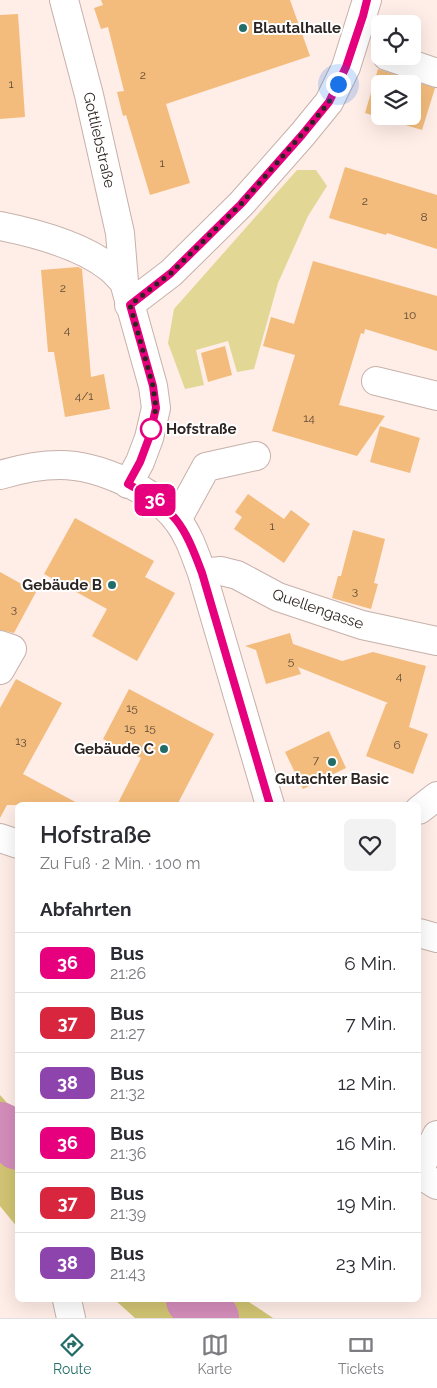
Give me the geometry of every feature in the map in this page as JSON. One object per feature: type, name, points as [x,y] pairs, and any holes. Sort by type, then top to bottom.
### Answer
[{"type":"street","name":"Gottliebstraße","points":[[64,0],[89,95],[120,233],[127,293],[153,386],[156,408],[149,438],[128,484]]},
{"type":"street","points":[[0,226],[52,240],[87,254],[110,268],[127,293],[171,273],[241,204],[329,102],[346,67],[367,0]]},
{"type":"street","points":[[353,45],[371,51]]},
{"type":"street","points":[[413,65],[437,73]]},
{"type":"street","points":[[376,381],[437,396]]},
{"type":"street","points":[[177,520],[206,467],[248,454]]},
{"type":"street","points":[[0,475],[24,468],[61,465],[94,469],[128,484],[161,504],[177,520],[188,536],[202,573],[269,802]]},
{"type":"street","name":"Quellengasse","points":[[202,573],[221,570],[237,575],[278,597],[362,625],[437,641]]},
{"type":"street","points":[[0,645],[12,650],[0,670]]},
{"type":"street","points":[[421,808],[437,796]]},
{"type":"street","points":[[0,838],[15,843]]},
{"type":"street","points":[[421,934],[437,938]]},
{"type":"street","points":[[421,1166],[437,1135]]},
{"type":"street","points":[[421,1175],[437,1185]]},
{"type":"street","points":[[67,1302],[71,1318]]},
{"type":"shaded area","points":[[297,170],[316,170],[327,186],[308,216],[278,283],[254,369],[237,372],[228,341],[196,350],[204,385],[185,389],[168,343],[174,309]]},
{"type":"shaded area","points":[[0,1095],[15,1112],[15,1225],[0,1206]]},
{"type":"shaded area","points":[[117,1302],[249,1302],[273,1318],[135,1318]]},
{"type":"building","points":[[101,0],[290,0],[310,56],[166,104],[190,183],[150,195],[126,115],[123,116],[117,92],[124,91],[108,27],[101,29],[94,8],[103,5]]},
{"type":"building","points":[[18,14],[25,117],[0,119],[0,15]]},
{"type":"building","points":[[378,69],[396,75],[376,75]]},
{"type":"building","points":[[421,83],[435,88],[422,130],[405,125],[421,125]]},
{"type":"building","points":[[371,93],[371,115],[365,113]]},
{"type":"building","points":[[345,167],[437,195],[437,249],[387,233],[386,235],[329,218]]},
{"type":"building","points":[[313,261],[437,296],[437,351],[365,329],[364,334],[361,333],[339,405],[385,416],[357,456],[272,431],[295,355],[263,346],[271,317],[294,324]]},
{"type":"building","points":[[78,267],[82,269],[91,377],[104,374],[110,409],[65,417],[54,352],[48,352],[41,270]]},
{"type":"building","points":[[225,346],[232,375],[208,382],[201,353]]},
{"type":"building","points":[[380,426],[420,438],[410,473],[370,462]]},
{"type":"building","points":[[248,494],[284,519],[291,510],[310,524],[284,563],[234,529],[242,517],[235,512]]},
{"type":"building","name":"Gebäude B","points":[[75,518],[154,561],[145,577],[175,593],[137,661],[92,636],[107,609],[44,574]]},
{"type":"building","points":[[353,530],[385,539],[374,583],[378,584],[371,609],[332,598],[338,576],[341,576]]},
{"type":"building","points":[[0,572],[36,592],[14,633],[0,630]]},
{"type":"building","points":[[290,633],[293,644],[342,661],[373,652],[426,666],[409,727],[428,734],[413,774],[366,756],[388,703],[298,667],[301,674],[266,684],[256,650],[245,646]]},
{"type":"building","points":[[16,679],[62,703],[23,774],[75,802],[15,802],[15,805],[7,805],[0,818],[0,708]]},
{"type":"building","name":"Gebäude C","points":[[129,689],[214,734],[179,802],[119,802],[141,758],[103,739]]},
{"type":"building","points":[[329,731],[346,768],[303,789],[285,752]]},
{"type":"waterway","points":[[0,1128],[15,1141]]},
{"type":"waterway","points":[[194,1302],[213,1318]]},
{"type":"bus line","name":"36","points":[[269,802],[202,573],[188,536],[177,520],[161,504],[128,484],[140,462],[149,438],[156,408],[153,386],[130,305],[171,273],[241,204],[329,102],[346,67],[367,0]]},
{"type":"place","name":"Blautalhalle","points":[[243,28]]},
{"type":"place","name":"Hofstraße","points":[[151,429]]},
{"type":"place","name":"Gebäude B","points":[[112,585]]},
{"type":"place","name":"Gebäude C","points":[[164,749]]},
{"type":"place","name":"Gutachter Basic","points":[[332,762]]},
{"type":"route","points":[[151,429],[156,408],[153,386],[130,305],[171,273],[241,204],[329,102],[338,84]]}]
